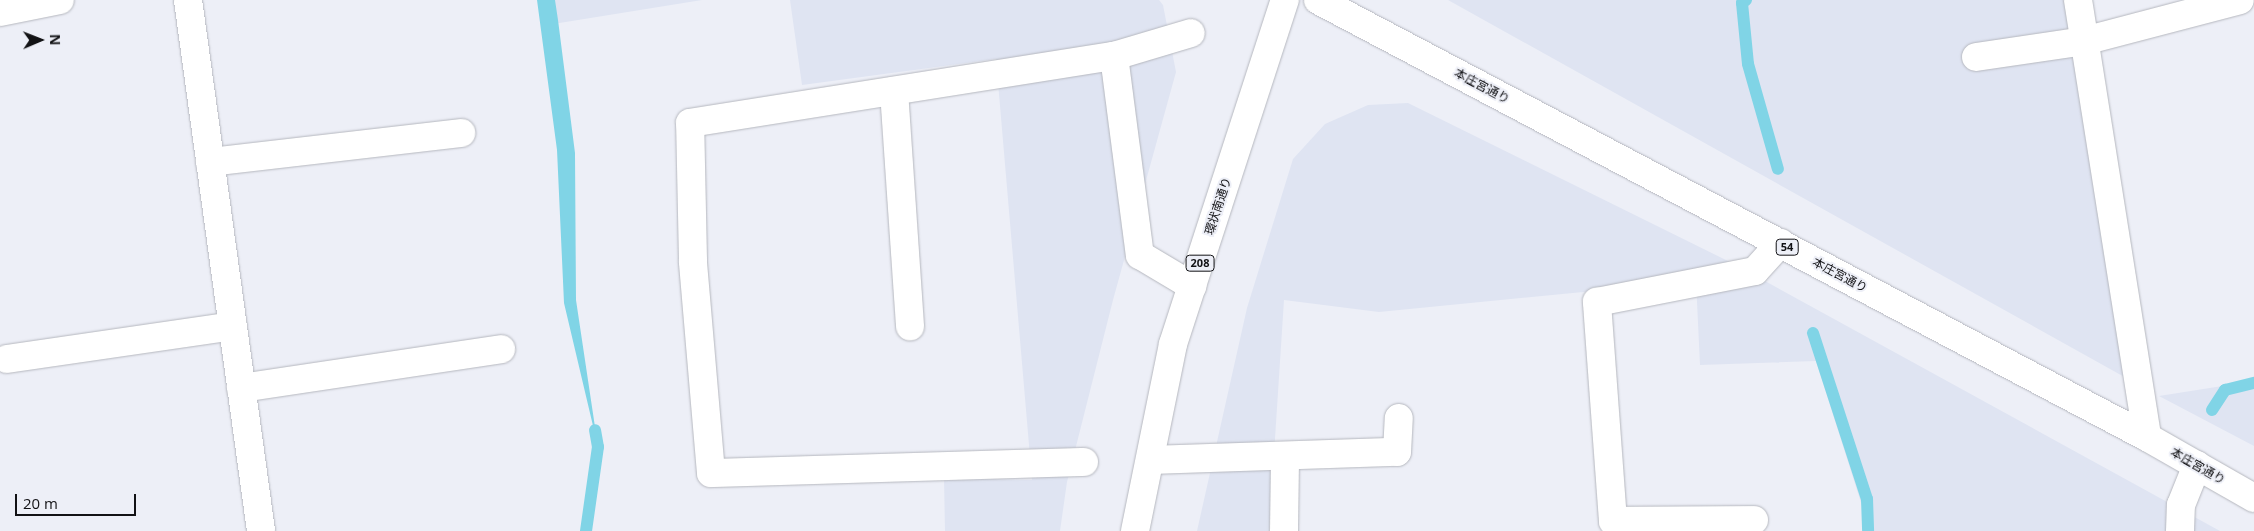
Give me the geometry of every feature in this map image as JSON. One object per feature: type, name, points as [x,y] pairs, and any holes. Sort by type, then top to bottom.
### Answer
[{"type":"main road","points":[[0,12],[60,0]]},
{"type":"main road","points":[[188,0],[261,531]]},
{"type":"main road","name":"環状南通り","points":[[1135,531],[1173,344],[1285,0]]},
{"type":"main road","name":"本庄宮通り","points":[[1318,0],[2147,437],[2254,498]]},
{"type":"main road","points":[[2078,0],[2147,437]]},
{"type":"main road","points":[[1976,57],[2084,41],[2240,0]]},
{"type":"main road","points":[[1084,462],[711,473],[693,261],[690,123],[1114,56],[1191,33]]},
{"type":"main road","points":[[1114,56],[1140,255],[1192,286]]},
{"type":"main road","points":[[894,91],[910,326]]},
{"type":"main road","points":[[210,162],[461,133]]},
{"type":"main road","points":[[1754,520],[1613,521],[1597,302],[1755,271],[1780,243]]},
{"type":"main road","points":[[8,359],[232,326]]},
{"type":"main road","points":[[241,388],[501,349]]},
{"type":"main road","points":[[1150,460],[1397,452],[1399,418]]},
{"type":"main road","points":[[1284,531],[1285,457]]},
{"type":"main road","points":[[2180,531],[2181,505],[2197,466]]},
{"type":"shaded area","points":[[543,0],[702,0],[547,25]]},
{"type":"shaded area","points":[[790,0],[1159,0],[1163,5],[1176,72],[1113,300],[1067,482],[1060,531],[945,531],[944,478],[1032,480],[996,59],[802,85]]},
{"type":"shaded area","points":[[1448,0],[2070,0],[2128,379]]},
{"type":"shaded area","points":[[1408,103],[1732,263],[2220,531],[1870,531],[1816,361],[1700,365],[1696,281],[1379,312],[1284,300],[1269,531],[1197,531],[1247,308],[1293,159],[1325,124],[1368,105]]},
{"type":"shaded area","points":[[2254,381],[2254,446],[2159,396]]},
{"type":"water","points":[[537,0],[555,0],[558,20],[575,153],[576,300],[598,447],[564,303],[557,150]]},
{"type":"waterway","points":[[1746,0],[1742,3],[1748,64],[1778,169]]},
{"type":"waterway","points":[[1813,333],[1867,499],[1868,531]]},
{"type":"waterway","points":[[2212,410],[2225,390],[2254,383]]},
{"type":"waterway","points":[[586,531],[598,447],[595,430]]}]
